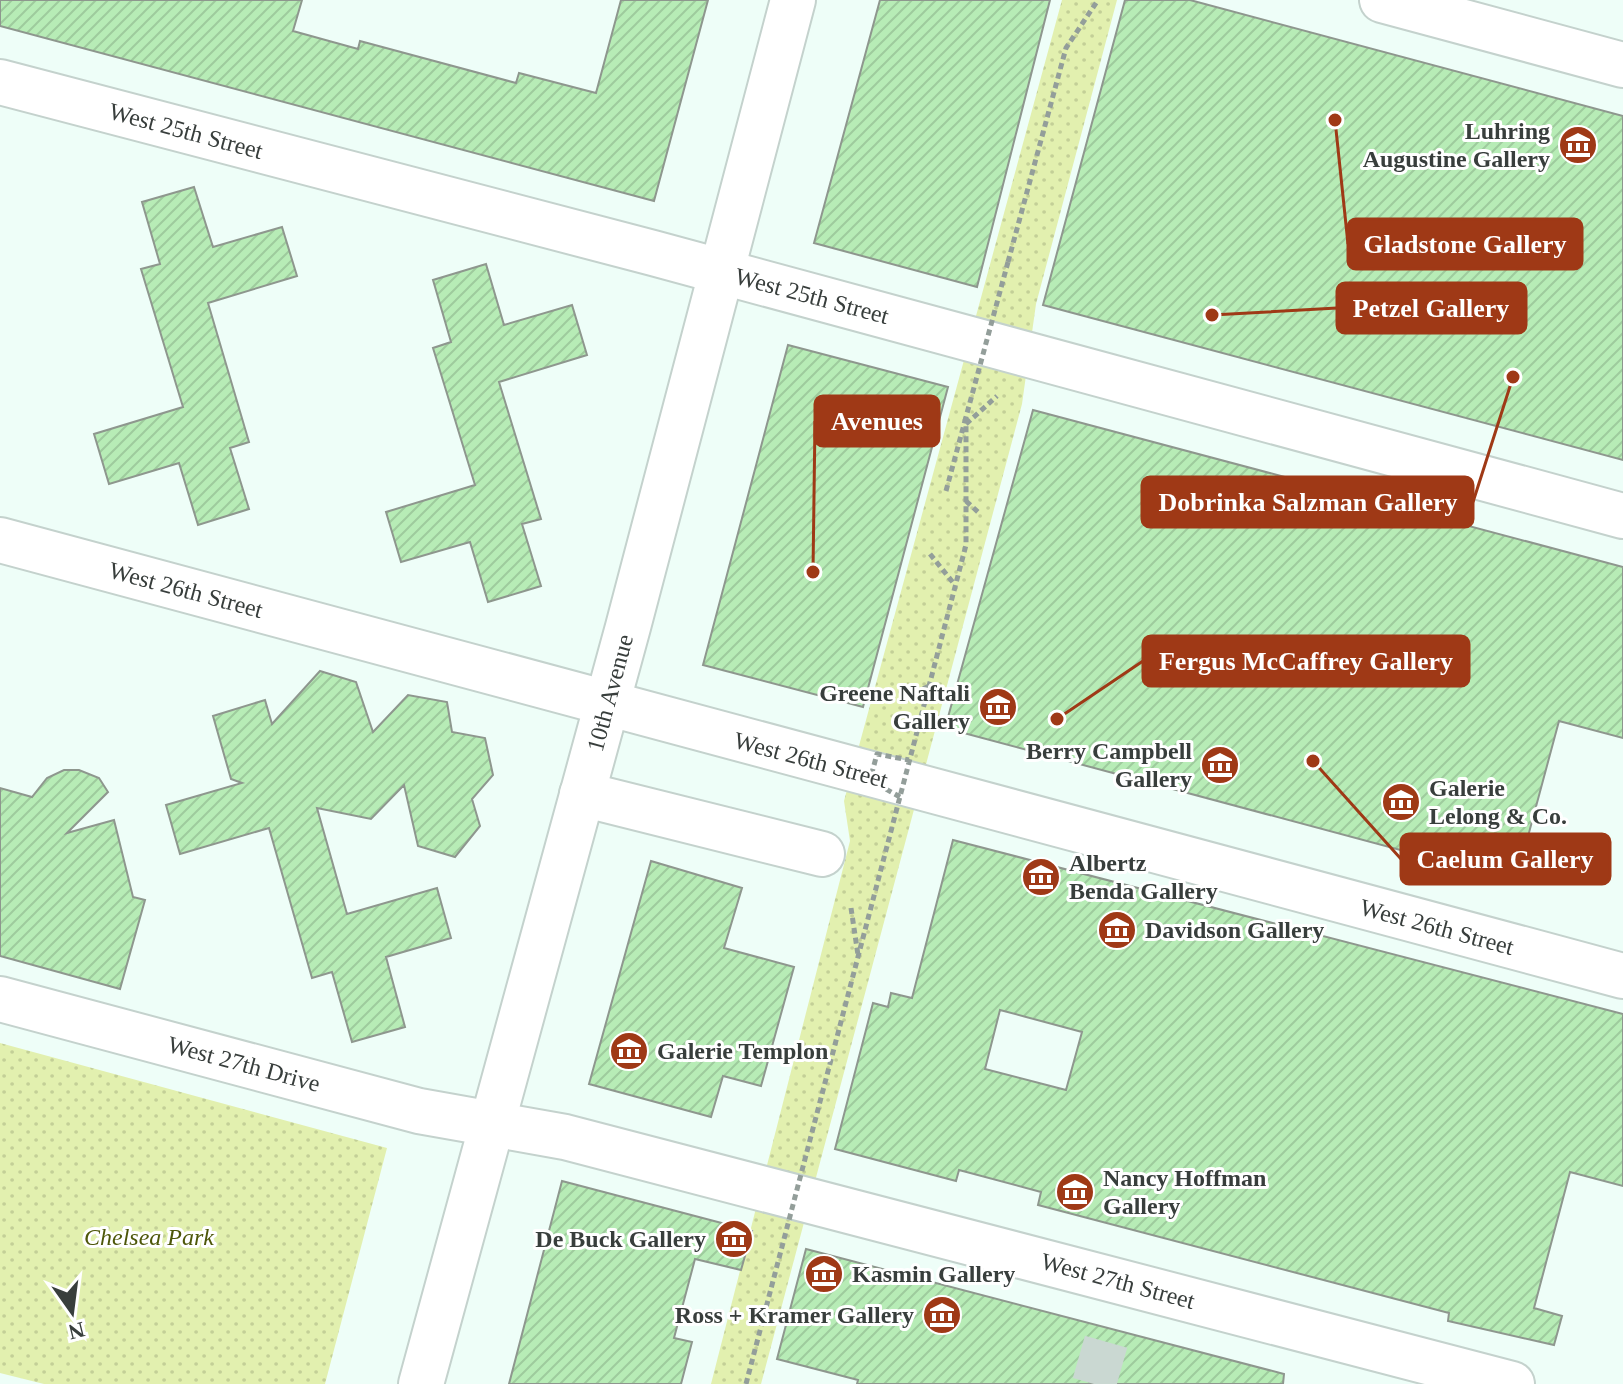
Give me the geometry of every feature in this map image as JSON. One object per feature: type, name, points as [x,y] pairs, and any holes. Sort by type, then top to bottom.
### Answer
[{"type":"street","name":"10th Avenue","points":[[421,1384],[489,1124],[607,703],[793,0]]},
{"type":"street","points":[[1382,0],[1623,65]]},
{"type":"street","name":"West 25th Street","points":[[0,82],[721,271],[1623,516]]},
{"type":"street","name":"West 26th Street","points":[[0,540],[1623,976]]},
{"type":"street","points":[[582,794],[822,854]]},
{"type":"street","name":"West 27th Drive","points":[[0,999],[419,1111],[489,1124]]},
{"type":"street","name":"West 27th Street","points":[[489,1124],[565,1137],[1512,1384]]},
{"type":"path","points":[[946,491],[1066,48],[1098,0]]},
{"type":"path","points":[[966,424],[997,396]]},
{"type":"path","points":[[746,1384],[966,545],[966,417]]},
{"type":"path","points":[[966,501],[978,512]]},
{"type":"path","points":[[930,554],[955,585]]},
{"type":"path","points":[[905,697],[929,686]]},
{"type":"path","points":[[900,797],[870,780],[877,754],[909,760]]},
{"type":"path","points":[[851,908],[858,955]]},
{"type":"green space","points":[[1062,0],[1117,0],[1036,304],[1022,404],[761,1384],[711,1384],[850,841],[844,801]]},
{"type":"green space","name":"Chelsea Park","points":[[0,1043],[387,1148],[325,1384],[44,1384],[0,1373]]},
{"type":"building","points":[[0,0],[302,0],[293,31],[358,49],[360,41],[516,83],[519,73],[596,93],[621,0],[708,0],[654,201],[0,26]]},
{"type":"building","points":[[880,0],[1050,0],[977,287],[814,243]]},
{"type":"building","points":[[1125,0],[1190,0],[1623,116],[1623,460],[1043,305]]},
{"type":"building","points":[[194,187],[213,247],[282,227],[297,276],[208,303],[249,442],[230,448],[249,509],[198,525],[179,463],[109,484],[94,434],[183,407],[141,269],[160,264],[142,202]]},
{"type":"building","points":[[486,264],[504,325],[572,305],[587,355],[499,382],[541,519],[522,524],[541,586],[488,602],[470,542],[401,562],[386,512],[475,485],[433,348],[451,342],[433,280]]},
{"type":"building","points":[[788,345],[948,387],[863,707],[703,665]]},
{"type":"building","points":[[1033,410],[1623,567],[1623,738],[1559,721],[1516,881],[945,728]]},
{"type":"building","points":[[320,671],[356,682],[373,732],[408,695],[447,702],[452,732],[485,738],[493,775],[472,799],[480,826],[455,857],[418,846],[404,785],[371,819],[317,808],[347,914],[437,888],[451,938],[386,957],[405,1027],[352,1042],[332,972],[312,978],[269,828],[180,854],[166,805],[242,783],[231,779],[213,716],[265,700],[272,724]]},
{"type":"building","points":[[64,770],[79,770],[99,778],[108,792],[67,833],[114,820],[133,897],[145,900],[120,989],[0,956],[0,788],[32,797],[47,778]]},
{"type":"building","points":[[953,840],[1623,1014],[1623,1186],[1570,1172],[1534,1308],[1562,1316],[1554,1345],[1448,1321],[1449,1313],[1038,1205],[1041,1192],[959,1170],[956,1181],[835,1149],[873,1003],[888,1007],[891,993],[912,998]],"holes":[[[1000,1010],[1082,1032],[1066,1090],[985,1069]]]},
{"type":"building","points":[[651,861],[742,888],[724,948],[794,967],[761,1086],[723,1076],[711,1117],[589,1084]]},
{"type":"building","points":[[562,1181],[752,1231],[741,1270],[695,1259],[674,1338],[692,1342],[681,1384],[509,1384]]},
{"type":"building","points":[[806,1249],[1284,1374],[1283,1384],[857,1384],[858,1380],[777,1359]]},
{"type":"tunnel","points":[[1094,1384],[1110,1328]]},
{"type":"place","name":"Gladstone Gallery","points":[[1335,120]]},
{"type":"place","name":"Luhring Augustine Gallery","points":[[1578,145]]},
{"type":"place","name":"Petzel Gallery","points":[[1212,315]]},
{"type":"place","name":"Dobrinka Salzman Gallery","points":[[1513,377]]},
{"type":"place","name":"Avenues","points":[[813,572]]},
{"type":"place","name":"Greene Naftali Gallery","points":[[998,707]]},
{"type":"place","name":"Fergus McCaffrey Gallery","points":[[1057,719]]},
{"type":"place","name":"Caelum Gallery","points":[[1313,761]]},
{"type":"place","name":"Berry Campbell Gallery","points":[[1220,765]]},
{"type":"place","name":"Galerie Lelong & Co.","points":[[1401,802]]},
{"type":"place","name":"Albertz Benda Gallery","points":[[1041,877]]},
{"type":"place","name":"Davidson Gallery","points":[[1117,930]]},
{"type":"place","name":"Galerie Templon","points":[[629,1051]]},
{"type":"place","name":"Nancy Hoffman Gallery","points":[[1075,1192]]},
{"type":"place","name":"De Buck Gallery","points":[[734,1239]]},
{"type":"place","name":"Kasmin Gallery","points":[[824,1274]]},
{"type":"place","name":"Ross + Kramer Gallery","points":[[942,1315]]}]
